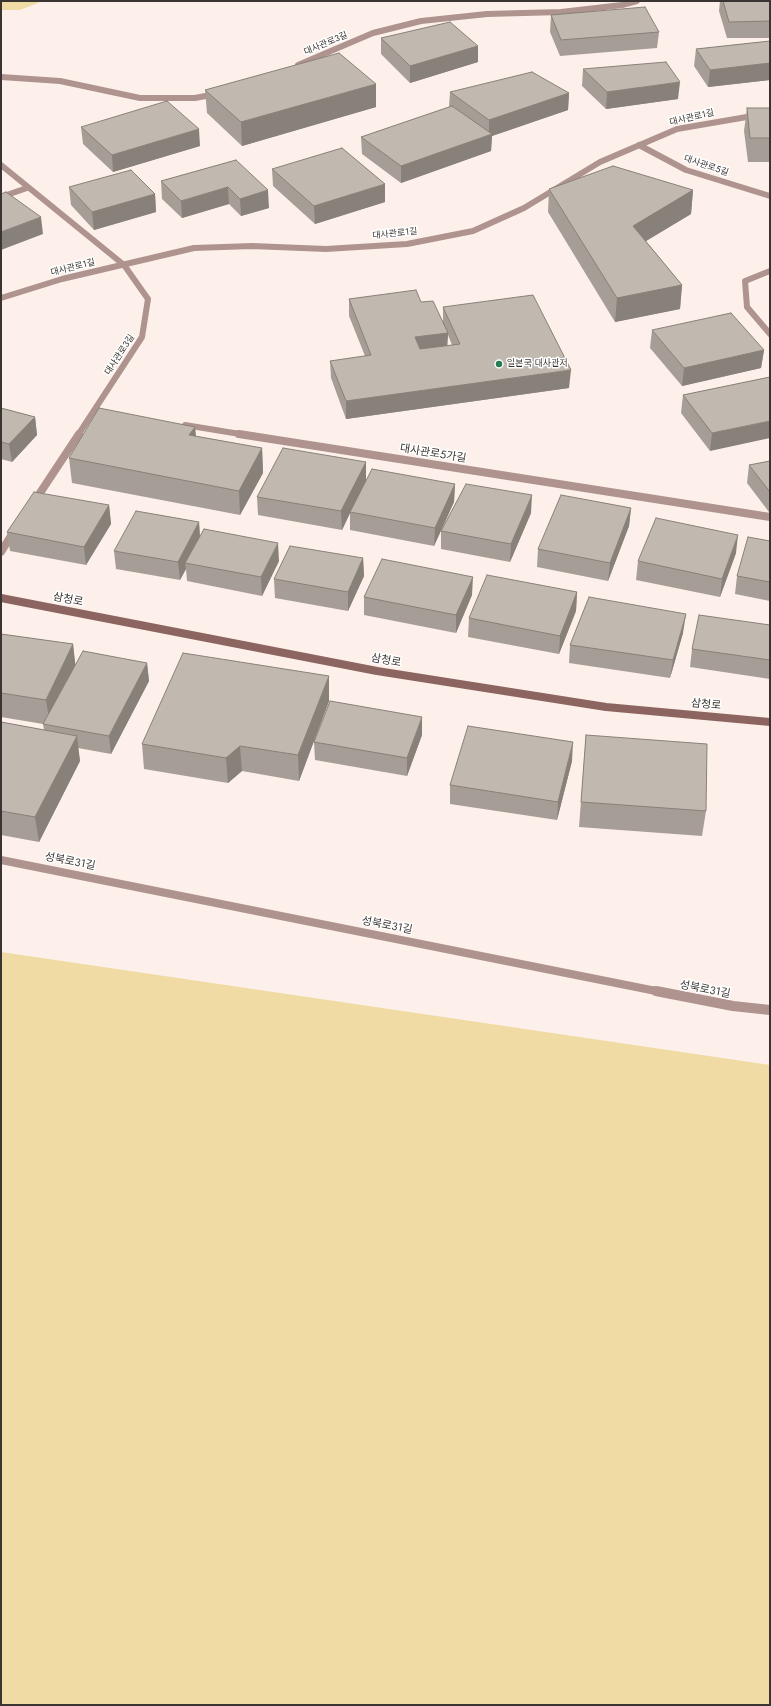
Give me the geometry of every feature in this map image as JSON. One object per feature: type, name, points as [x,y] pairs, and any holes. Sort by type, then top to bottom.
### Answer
[{"type":"street","name":"대사관로3길","points":[[293,68],[372,34],[421,21],[488,14],[561,12],[622,5],[637,1]]},
{"type":"street","points":[[1,77],[60,81],[140,98],[195,98],[222,93]]},
{"type":"street","name":"대사관로1길","points":[[1,298],[62,279],[194,248],[252,246],[333,249],[407,244],[473,231],[524,208],[600,162],[676,129],[770,113]]},
{"type":"street","name":"대사관로5길","points":[[639,145],[686,170],[770,196]]},
{"type":"street","name":"대사관로3길","points":[[1,165],[27,188],[124,265],[148,299],[142,337],[30,507]]},
{"type":"street","points":[[1,197],[27,188]]},
{"type":"street","points":[[770,271],[745,281],[747,307],[770,334]]},
{"type":"street","points":[[94,411],[102,412]]},
{"type":"street","name":"대사관로5가길","points":[[180,424],[770,517]]},
{"type":"street","points":[[1,552],[18,526]]},
{"type":"street","name":"삼청로","points":[[1,598],[377,671],[606,707],[770,722]]},
{"type":"street","name":"성북로31길","points":[[1,860],[733,1006],[770,1010]]},
{"type":"shaded area","points":[[1,1],[43,1],[20,10],[1,10]]},
{"type":"shaded area","points":[[1,952],[770,1065],[770,1705],[1,1705]]},
{"type":"building","points":[[723,1],[770,1],[770,21],[729,22]]},
{"type":"building","points":[[645,7],[659,32],[561,40],[551,15]]},
{"type":"building","points":[[450,22],[478,46],[410,66],[381,38]]},
{"type":"building","points":[[770,41],[770,63],[710,70],[696,49]]},
{"type":"building","points":[[339,53],[376,84],[241,122],[205,90]]},
{"type":"building","points":[[666,62],[680,82],[607,92],[583,69]]},
{"type":"building","points":[[532,72],[569,93],[489,120],[450,92]]},
{"type":"building","points":[[167,101],[199,129],[112,155],[81,127]]},
{"type":"building","points":[[452,106],[492,134],[401,166],[361,137]]},
{"type":"building","points":[[747,108],[770,108],[770,138],[750,138]]},
{"type":"building","points":[[342,148],[385,184],[314,206],[272,169]]},
{"type":"building","points":[[236,160],[268,190],[240,199],[228,187],[181,201],[161,181]]},
{"type":"building","points":[[613,166],[693,190],[633,226],[682,285],[617,298],[549,189]]},
{"type":"building","points":[[131,170],[155,194],[92,212],[69,187]]},
{"type":"building","points":[[6,192],[41,217],[1,232],[1,194]]},
{"type":"building","name":"일본국 대사관저","points":[[416,290],[421,302],[433,301],[448,333],[415,337],[420,349],[460,344],[443,307],[533,295],[571,370],[346,401],[330,361],[371,355],[349,299]]},
{"type":"building","points":[[731,313],[764,350],[684,368],[652,330]]},
{"type":"building","points":[[770,377],[770,421],[712,433],[683,395]]},
{"type":"building","points":[[1,408],[35,417],[9,444],[1,442]]},
{"type":"building","points":[[99,408],[195,427],[189,435],[262,448],[239,491],[69,458]]},
{"type":"building","points":[[283,448],[366,462],[341,511],[257,497]]},
{"type":"building","points":[[770,461],[770,492],[749,465]]},
{"type":"building","points":[[372,469],[455,484],[435,528],[350,512]]},
{"type":"building","points":[[466,484],[532,495],[511,544],[441,531]]},
{"type":"building","points":[[34,492],[109,505],[84,547],[7,532]]},
{"type":"building","points":[[561,495],[631,508],[610,563],[538,549]]},
{"type":"building","points":[[136,511],[199,522],[178,562],[114,551]]},
{"type":"building","points":[[656,518],[738,535],[722,579],[638,561]]},
{"type":"building","points":[[204,529],[278,543],[261,577],[185,563]]},
{"type":"building","points":[[748,537],[770,541],[770,582],[737,576]]},
{"type":"building","points":[[290,546],[363,558],[348,592],[274,579]]},
{"type":"building","points":[[382,559],[473,577],[456,615],[364,597]]},
{"type":"building","points":[[487,575],[577,592],[560,636],[469,618]]},
{"type":"building","points":[[589,597],[686,614],[673,660],[570,645]]},
{"type":"building","points":[[699,615],[770,625],[770,660],[692,649]]},
{"type":"building","points":[[1,634],[73,644],[46,700],[1,693]]},
{"type":"building","points":[[83,651],[147,663],[109,736],[43,724]]},
{"type":"building","points":[[183,653],[329,676],[298,755],[240,746],[226,758],[142,744]]},
{"type":"building","points":[[330,701],[422,717],[407,758],[314,742]]},
{"type":"building","points":[[1,722],[77,736],[35,817],[1,811]]},
{"type":"building","points":[[468,726],[573,742],[558,802],[450,785]]},
{"type":"building","points":[[586,735],[707,744],[706,811],[581,802]]},
{"type":"place","name":"일본국 대사관저","points":[[499,364]]}]
